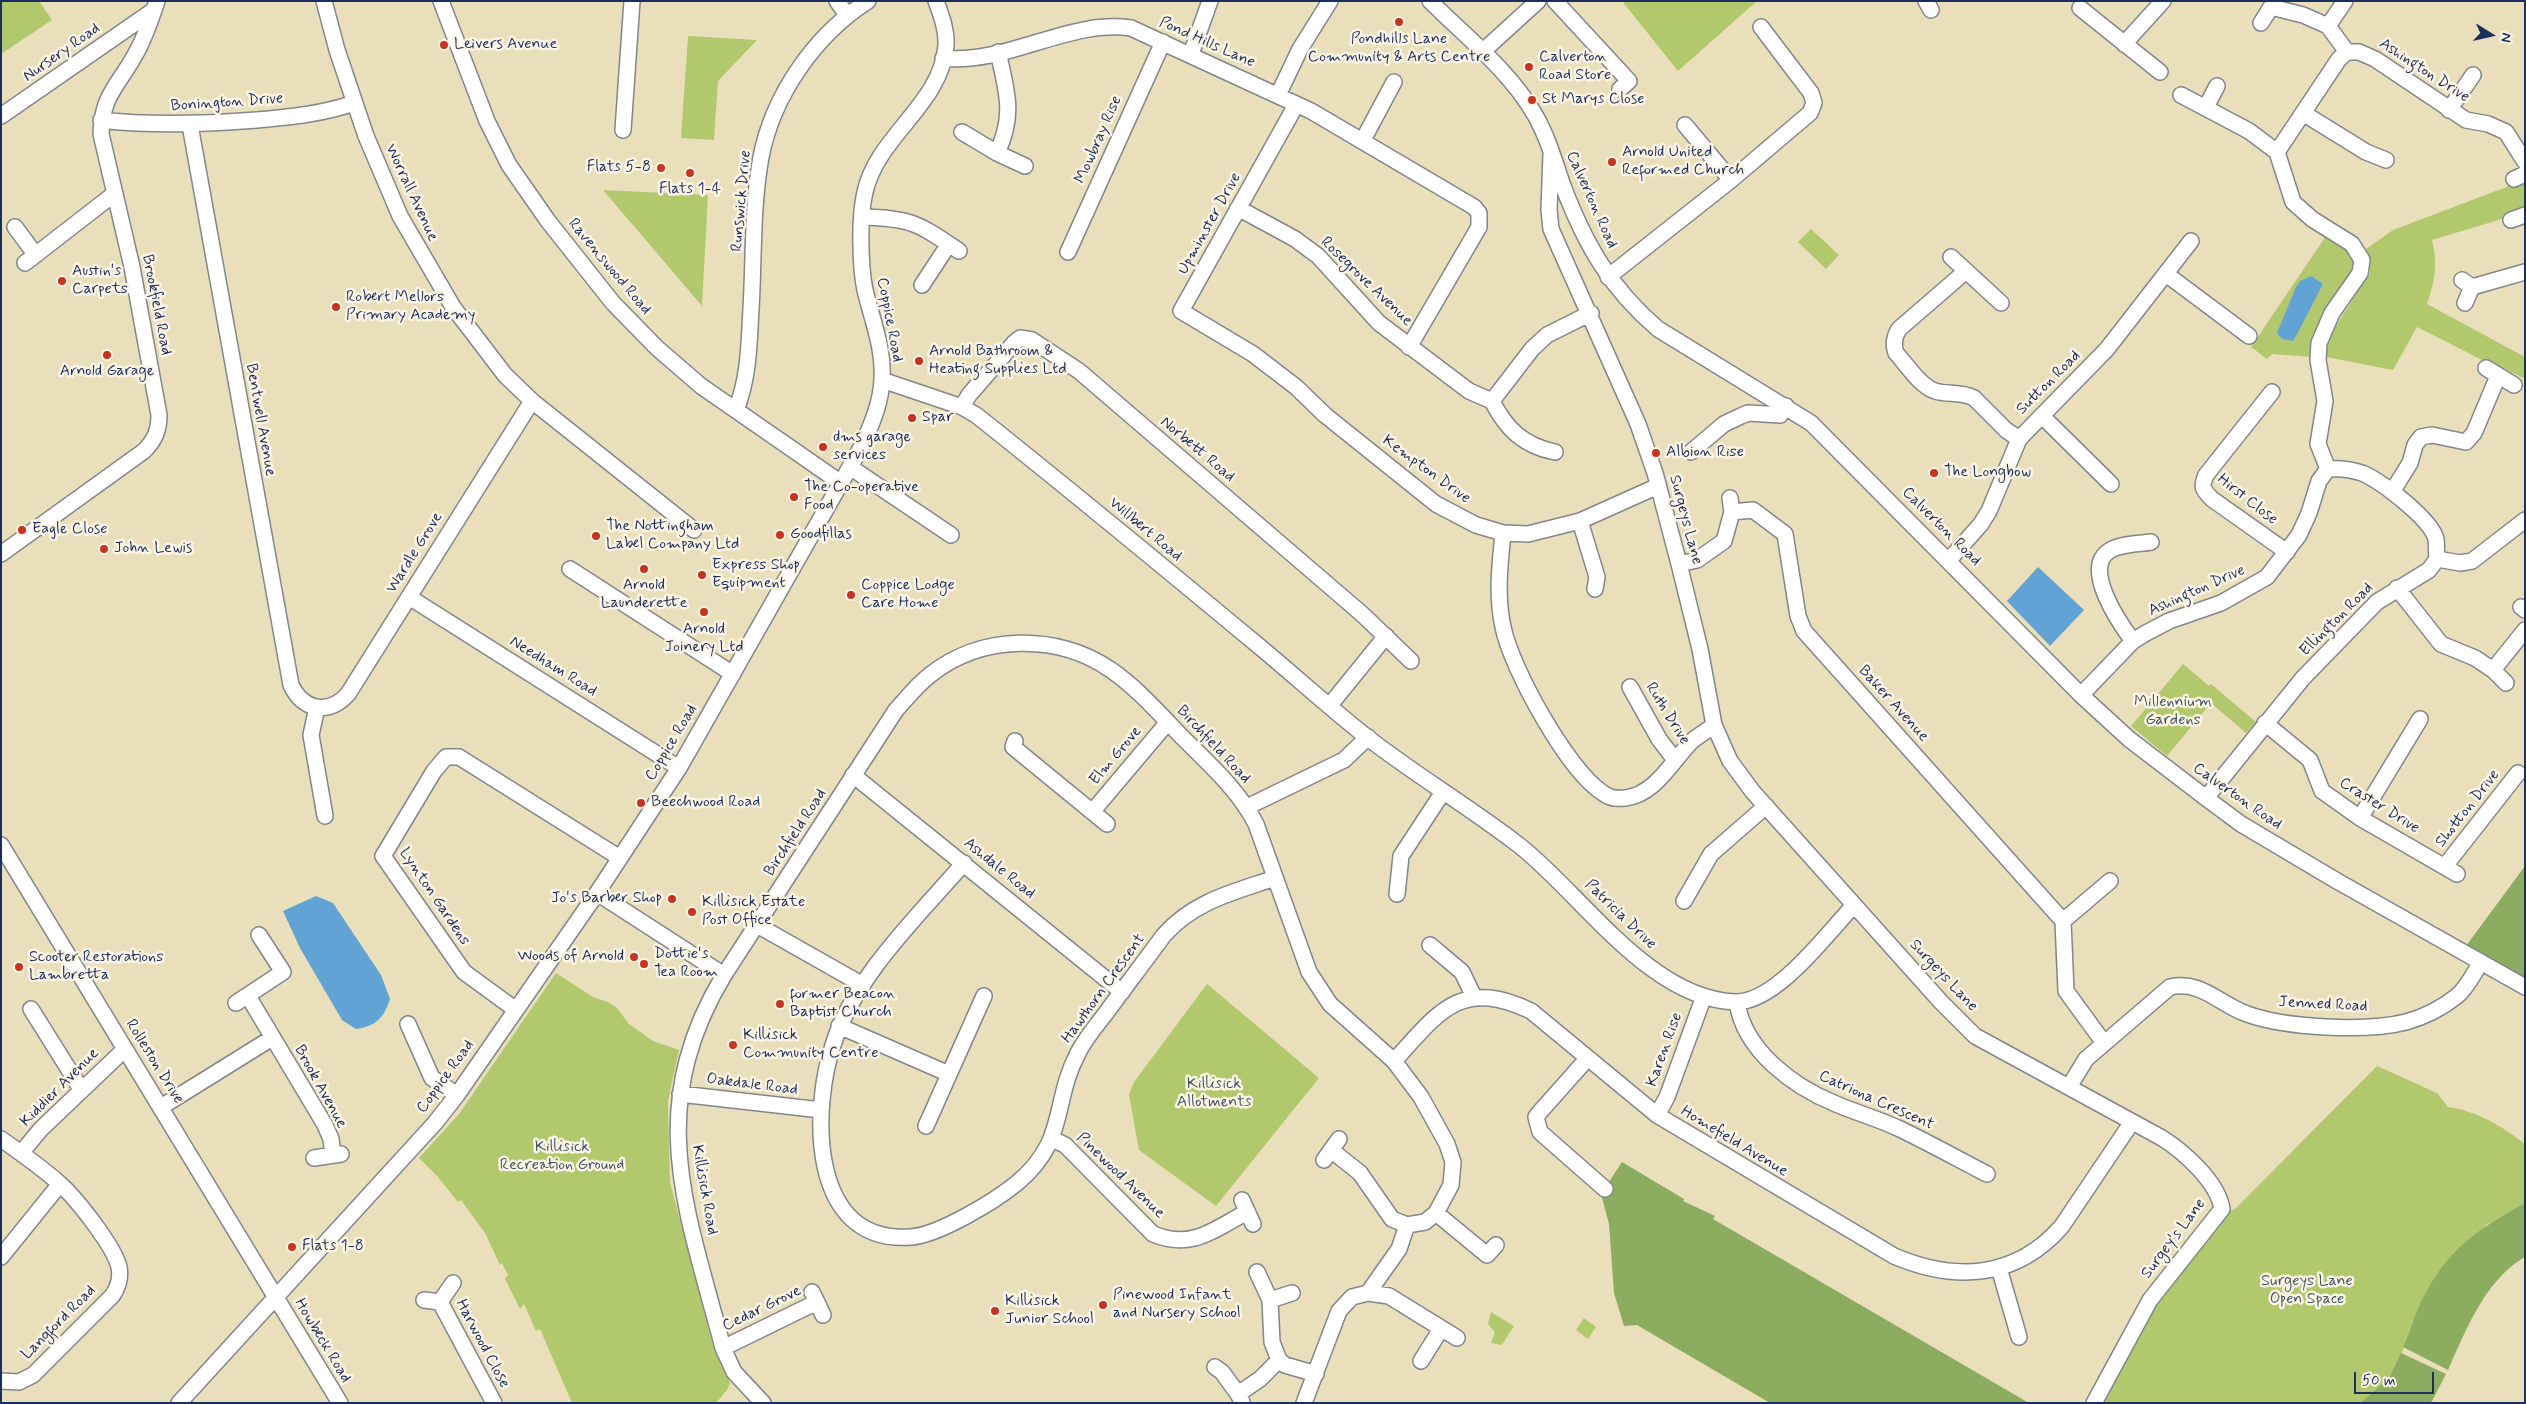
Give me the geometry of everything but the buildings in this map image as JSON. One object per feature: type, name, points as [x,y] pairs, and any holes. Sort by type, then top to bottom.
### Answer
[{"type":"street","name":"Worrall Avenue","points":[[324,1],[354,103],[400,216],[453,307],[505,375],[532,401],[694,530]]},
{"type":"street","name":"Ravenswood Road","points":[[441,1],[491,129],[521,185],[572,252],[633,324],[701,386],[841,483]]},
{"type":"street","points":[[623,130],[632,1]]},
{"type":"street","points":[[837,1],[847,15]]},
{"type":"street","name":"Runswick Drive","points":[[736,410],[745,382],[749,349],[758,183],[764,146],[778,106],[790,84],[821,41],[847,15],[868,1]]},
{"type":"street","name":"Coppice Road","points":[[179,1403],[435,1124],[457,1095],[597,893],[678,768],[734,674],[850,467],[874,420],[882,380],[881,351],[862,275],[862,217],[865,192],[880,157],[931,89],[939,74],[946,45],[945,32],[936,1]]},
{"type":"street","points":[[1191,54],[1210,1]]},
{"type":"street","points":[[1278,95],[1300,49],[1330,1]]},
{"type":"street","name":"Calverton Road","points":[[1430,1],[1522,95],[1536,117],[1571,206],[1591,249],[1608,277],[1624,298],[1658,329],[1811,423],[2081,695],[2129,739],[2206,798],[2241,824],[2525,987]]},
{"type":"street","points":[[1482,52],[1538,1]]},
{"type":"street","points":[[1555,1],[1629,81],[1620,89]]},
{"type":"street","points":[[2124,44],[2163,1]]},
{"type":"street","points":[[2328,26],[2345,1]]},
{"type":"street","points":[[2261,23],[2270,4],[2303,15],[2328,26],[2347,52],[2325,79],[2277,152]]},
{"type":"street","name":"Nursery Road","points":[[1,116],[117,36],[156,6]]},
{"type":"street","name":"Brookfield Road","points":[[1,554],[144,451],[153,441],[158,428],[159,415],[144,328],[103,148],[101,120],[107,97],[136,54],[156,6]]},
{"type":"street","points":[[2087,9],[2124,44],[2160,67]]},
{"type":"street","name":"Pond Hills Lane","points":[[944,58],[969,58],[1094,28],[1119,26],[1131,28],[1296,104],[1363,140],[1474,206],[1479,213],[1479,227],[1409,347]]},
{"type":"street","points":[[1608,277],[1807,117],[1812,108],[1814,98],[1811,92],[1776,37],[1761,27]]},
{"type":"street","name":"Nursery Road","points":[[117,36],[136,54]]},
{"type":"street","name":"Mowbray Rise","points":[[1068,252],[1163,42]]},
{"type":"street","points":[[997,153],[1005,136],[1010,103],[998,52]]},
{"type":"street","name":"Ashington Drive","points":[[2347,52],[2359,52],[2375,59],[2466,120],[2488,124],[2506,132],[2525,162]]},
{"type":"street","points":[[2450,110],[2473,75]]},
{"type":"street","points":[[1363,140],[1394,82]]},
{"type":"street","points":[[2206,107],[2218,86]]},
{"type":"street","points":[[2181,95],[2249,131],[2277,152],[2293,202],[2312,218],[2352,244],[2362,260],[2360,273],[2332,313],[2319,343],[2318,360],[2325,401],[2318,444],[2328,469],[2344,468],[2363,474],[2392,492],[2420,516],[2436,538],[2437,558],[2460,563],[2472,561],[2525,520]]},
{"type":"street","name":"Bonington Drive","points":[[101,120],[156,125],[190,125],[333,111],[354,103]]},
{"type":"street","name":"Upminster Drive","points":[[1230,340],[1181,310],[1296,104]]},
{"type":"street","points":[[2303,113],[2362,158],[2386,160]]},
{"type":"street","name":"Bentwell Avenue","points":[[190,125],[291,685],[299,698],[306,704],[317,707]]},
{"type":"street","points":[[1685,125],[1701,134],[1731,180]]},
{"type":"street","points":[[962,132],[997,153],[1025,166]]},
{"type":"street","points":[[1551,154],[1549,210],[1551,229],[1557,243]]},
{"type":"street","points":[[15,227],[30,259],[114,194]]},
{"type":"street","points":[[1549,210],[1571,206]]},
{"type":"street","points":[[1557,243],[1561,221],[1571,206]]},
{"type":"street","name":"Rosegrove Avenue","points":[[1238,208],[1295,240],[1318,256],[1379,323],[1469,391],[1492,401]]},
{"type":"street","points":[[862,217],[909,221],[954,247],[928,282]]},
{"type":"street","name":"Sutton Road","points":[[1949,560],[1981,524],[1987,514],[2019,439],[2107,349],[2191,241]]},
{"type":"street","name":"Surgeys Lane","points":[[1557,243],[1627,394],[1658,486],[1700,649],[1714,725],[1730,761],[1766,806],[1854,905],[1941,1002],[1975,1036],[2132,1122]]},
{"type":"street","points":[[1951,257],[2001,303]]},
{"type":"street","points":[[1966,271],[1899,329],[1895,336],[1896,353],[1928,387],[1936,391],[1968,394],[2006,430],[2019,439]]},
{"type":"street","points":[[2465,302],[2467,284],[2525,272]]},
{"type":"street","points":[[2166,274],[2249,336]]},
{"type":"street","points":[[1555,452],[1529,445],[1509,429],[1492,401],[1532,349],[1542,340],[1590,313]]},
{"type":"street","name":"Norbett Road","points":[[962,407],[969,395],[1015,342],[1020,338],[1032,340],[1079,371],[1386,636],[1411,661]]},
{"type":"street","name":"Kempton Drive","points":[[1230,340],[1253,354],[1296,387],[1325,414],[1436,504],[1462,520],[1503,533],[1528,534],[1580,521],[1658,486]]},
{"type":"street","points":[[2392,492],[2410,463],[2415,445],[2421,437],[2432,435],[2466,442],[2474,433],[2492,372],[2514,385]]},
{"type":"street","name":"Willbert Road","points":[[882,380],[962,407],[976,416],[1038,464],[1368,737]]},
{"type":"street","name":"Hirst Close","points":[[2265,396],[2206,474],[2202,485],[2203,490],[2212,499],[2287,552]]},
{"type":"street","name":"Wardle Grove","points":[[317,707],[329,707],[338,704],[348,694],[532,401]]},
{"type":"street","points":[[1692,452],[1730,421],[1748,413],[1780,415],[1786,406]]},
{"type":"street","points":[[2042,416],[2111,484]]},
{"type":"street","points":[[850,467],[950,535]]},
{"type":"street","name":"Ashington Drive","points":[[2081,695],[2133,641],[2169,621],[2221,603],[2253,587],[2267,577],[2299,534],[2309,513],[2319,481],[2328,469]]},
{"type":"street","name":"Baker Avenue","points":[[1679,564],[1697,560],[1724,541],[1730,505],[1754,510],[1785,534],[1798,616],[1804,631],[2063,921]]},
{"type":"street","points":[[1580,521],[1597,577],[1595,589]]},
{"type":"street","points":[[1503,533],[1498,580],[1500,610],[1507,642],[1532,699],[1559,743],[1595,787],[1613,798],[1636,796],[1648,790],[1693,741],[1714,725]]},
{"type":"street","points":[[2133,641],[2110,610],[2099,567],[2100,560],[2110,549],[2145,548]]},
{"type":"street","name":"Ellington Road","points":[[2206,798],[2298,684],[2377,602],[2429,570],[2437,558]]},
{"type":"street","points":[[570,569],[734,674]]},
{"type":"street","points":[[2397,588],[2441,644],[2475,658],[2493,670],[2506,684]]},
{"type":"street","name":"Needham Road","points":[[409,597],[678,768]]},
{"type":"street","points":[[2493,670],[2525,630]]},
{"type":"street","points":[[1330,705],[1386,636]]},
{"type":"street","name":"Birchfield Road","points":[[724,975],[896,710],[931,674],[961,656],[986,647],[1036,643],[1083,654],[1111,670],[1168,722],[1247,807],[1256,824],[1302,956],[1319,990],[1330,1004],[1394,1062],[1421,1097],[1443,1133],[1453,1162],[1451,1185],[1436,1212]]},
{"type":"street","name":"Ruth Drive","points":[[1630,687],[1658,739],[1675,760]]},
{"type":"street","points":[[317,707],[311,735],[325,816]]},
{"type":"street","points":[[2360,818],[2420,719]]},
{"type":"street","name":"Elm Grove","points":[[1092,812],[1168,722]]},
{"type":"street","name":"Craster Drive","points":[[2265,724],[2310,760],[2322,791],[2360,818],[2451,870]]},
{"type":"street","points":[[1247,807],[1344,760],[1368,737]]},
{"type":"street","name":"Patricia Drive","points":[[1368,737],[1442,792],[1485,820],[1556,877],[1624,948],[1670,980],[1704,996],[1737,1002],[1758,997],[1779,984],[1854,905]]},
{"type":"street","name":"Elm Grove","points":[[1015,741],[1013,747],[1107,824]]},
{"type":"street","name":"Lynton Gardens","points":[[516,1010],[464,972],[383,856],[383,852],[434,771],[446,757],[459,757],[620,858]]},
{"type":"street","name":"Shotton Drive","points":[[2451,870],[2518,773]]},
{"type":"street","name":"Ashdale Road","points":[[853,775],[1122,992]]},
{"type":"street","points":[[1398,894],[1401,856],[1442,792]]},
{"type":"street","points":[[1684,901],[1711,854],[1766,806]]},
{"type":"street","name":"Rolleston Drive","points":[[1,845],[276,1297]]},
{"type":"street","name":"Hawthorn Crescent","points":[[964,863],[885,955],[863,985],[840,1026],[828,1061],[821,1110],[824,1161],[832,1192],[841,1205],[861,1224],[885,1235],[898,1237],[924,1235],[936,1231],[993,1199],[1016,1184],[1033,1169],[1052,1139],[1073,1063],[1080,1050],[1164,935],[1176,921],[1190,910],[1210,900],[1275,878]]},
{"type":"street","points":[[2104,1043],[2066,991],[2063,921],[2110,881]]},
{"type":"street","points":[[597,893],[724,975]]},
{"type":"street","points":[[757,925],[863,985]]},
{"type":"street","name":"Brook Avenue","points":[[259,935],[283,972],[242,999],[272,1038],[325,1125],[337,1155],[314,1158]]},
{"type":"street","points":[[1430,944],[1462,972],[1474,998]]},
{"type":"street","name":"Jenned Road","points":[[2069,1087],[2086,1059],[2170,987],[2180,985],[2193,986],[2244,1013],[2289,1023],[2370,1026],[2406,1022],[2441,1008],[2459,995],[2482,962]]},
{"type":"street","name":"Killisick Road","points":[[724,975],[702,1015],[691,1044],[677,1116],[680,1171],[723,1348],[734,1372],[763,1403]]},
{"type":"street","points":[[926,1126],[984,996]]},
{"type":"street","name":"Karen Rise","points":[[1656,1115],[1667,1097],[1704,996]]},
{"type":"street","name":"Homefield Avenue","points":[[1394,1062],[1436,1015],[1456,1003],[1474,998],[1501,1000],[1531,1011],[1656,1115],[1894,1256],[1919,1266],[1971,1274],[1999,1268],[2035,1250],[2057,1233],[2132,1122]]},
{"type":"street","name":"Catriona Crescent","points":[[1737,1002],[1745,1026],[1761,1052],[1802,1087],[1835,1104],[1956,1152],[1987,1174]]},
{"type":"street","points":[[31,1009],[37,1026],[81,1089]]},
{"type":"street","points":[[408,1024],[432,1078],[457,1095]]},
{"type":"street","points":[[840,1026],[950,1074]]},
{"type":"street","name":"Brook Avenue","points":[[161,1107],[272,1038]]},
{"type":"street","name":"Kiddier Avenue","points":[[21,1154],[41,1129],[125,1049]]},
{"type":"street","points":[[1587,1059],[1536,1117],[1540,1132],[1583,1178],[1605,1189]]},
{"type":"street","name":"Oakdale Road","points":[[680,1094],[821,1110]]},
{"type":"street","name":"Surgey's Lane","points":[[2094,1403],[2150,1300],[2222,1209],[2220,1199],[2214,1189],[2178,1148],[2132,1122]]},
{"type":"street","name":"Langford Road","points":[[1,1139],[60,1184],[86,1212],[117,1261],[120,1274],[117,1288],[112,1296],[33,1375],[19,1382],[1,1381]]},
{"type":"street","name":"Pinewood Avenue","points":[[1052,1139],[1066,1145],[1153,1234],[1163,1238],[1176,1241],[1196,1239],[1247,1212]]},
{"type":"street","points":[[1331,1150],[1360,1173],[1392,1219],[1407,1225],[1425,1222],[1436,1212],[1492,1254]]},
{"type":"street","points":[[1,1257],[60,1184]]},
{"type":"street","points":[[1368,1293],[1399,1249],[1407,1225]]},
{"type":"street","points":[[1999,1268],[2014,1332]]},
{"type":"street","points":[[1257,1272],[1270,1300],[1272,1342],[1279,1360],[1285,1365],[1316,1374]]},
{"type":"street","name":"Harwood Close","points":[[453,1283],[432,1301],[494,1403]]},
{"type":"street","points":[[1270,1300],[1292,1293]]},
{"type":"street","points":[[1304,1403],[1339,1310],[1352,1297],[1368,1293],[1389,1296],[1457,1338]]},
{"type":"street","name":"Howbeck Road","points":[[276,1297],[340,1403]]},
{"type":"street","name":"Cedar Grove","points":[[723,1348],[817,1303]]},
{"type":"street","points":[[1421,1361],[1441,1329]]},
{"type":"street","points":[[1215,1367],[1222,1372],[1240,1398],[1279,1360]]},
{"type":"green space","points":[[1,1],[39,1],[52,20],[1,54]]},
{"type":"green space","points":[[1622,1],[1757,1],[1678,71]]},
{"type":"green space","points":[[688,36],[757,40],[718,81],[714,140],[681,138]]},
{"type":"green space","points":[[2525,180],[2525,212],[2432,240],[2435,272],[2427,304],[2525,357],[2525,379],[2490,361],[2488,363],[2417,327],[2393,370],[2326,357],[2328,338],[2370,273],[2370,260],[2366,249],[2393,230]]},
{"type":"green space","points":[[603,190],[708,195],[702,306]]},
{"type":"green space","points":[[1811,229],[1839,255],[1826,269],[1798,242]]},
{"type":"green space","points":[[2326,236],[2352,251],[2355,266],[2313,357],[2272,354],[2267,359],[2251,347]]},
{"type":"green space","name":"Millennium Gardens","points":[[2183,664],[2209,686],[2211,684],[2256,722],[2246,733],[2211,703],[2167,756],[2131,726]]},
{"type":"green space","points":[[2525,866],[2525,980],[2466,946]]},
{"type":"green space","name":"Killisick Recreation Ground","points":[[556,973],[593,997],[616,1007],[629,1024],[653,1041],[679,1050],[668,1101],[670,1182],[715,1352],[730,1383],[727,1390],[716,1403],[572,1403],[540,1329],[536,1331],[524,1304],[520,1309],[505,1279],[508,1275],[502,1263],[500,1265],[485,1233],[461,1200],[458,1202],[438,1177],[419,1158],[459,1114]]},
{"type":"green space","name":"Killisick Allotments","points":[[1207,984],[1319,1078],[1216,1206],[1139,1150],[1129,1095],[1134,1082]]},
{"type":"green space","name":"Surgeys Lane Open Space","points":[[2377,1066],[2437,1093],[2448,1107],[2469,1112],[2489,1120],[2525,1144],[2525,1203],[2486,1225],[2410,1333],[2389,1378],[2360,1403],[2101,1403],[2166,1287],[2222,1214],[2235,1209]]},
{"type":"green space","points":[[1622,1162],[1684,1199],[1683,1201],[1715,1216],[1713,1219],[2029,1403],[1770,1403],[1637,1325],[1624,1326],[1614,1293],[1609,1224],[1601,1194]]},
{"type":"green space","points":[[2525,1203],[2525,1257],[2511,1267],[2488,1292],[2478,1307],[2448,1370],[2403,1347],[2427,1291],[2448,1259],[2460,1246],[2489,1224]]},
{"type":"green space","points":[[1491,1312],[1514,1326],[1502,1345],[1491,1343],[1495,1332],[1488,1324]]},
{"type":"green space","points":[[1584,1318],[1596,1327],[1588,1339],[1576,1330]]},
{"type":"green space","points":[[2401,1353],[2446,1374],[2431,1403],[2360,1403],[2389,1378]]},
{"type":"water","points":[[2311,276],[2323,284],[2293,341],[2282,339],[2277,333],[2296,287],[2300,281]]},
{"type":"water","points":[[2038,567],[2084,610],[2050,646],[2007,601]]},
{"type":"water","points":[[316,896],[333,903],[381,975],[390,999],[382,1016],[369,1026],[356,1029],[342,1020],[300,948],[283,911]]},
{"type":"place","name":"Pondhills Lane Community & Arts Centre","points":[[1399,22]]},
{"type":"place","name":"Leivers Avenue","points":[[444,45]]},
{"type":"place","name":"Calverton Road Store","points":[[1529,67]]},
{"type":"place","name":"St Marys Close","points":[[1532,100]]},
{"type":"place","name":"Arnold United Reformed Church","points":[[1612,162]]},
{"type":"place","name":"Flats 5-8","points":[[661,168]]},
{"type":"place","name":"Flats 1-4","points":[[690,173]]},
{"type":"place","name":"Austin's Carpets","points":[[62,281]]},
{"type":"place","name":"Robert Mellors Primary Academy","points":[[336,307]]},
{"type":"place","name":"Arnold Garage","points":[[107,355]]},
{"type":"place","name":"Arnold Bathroom & Heating Supplies Ltd","points":[[919,361]]},
{"type":"place","name":"Spar","points":[[912,418]]},
{"type":"place","name":"dms garage services","points":[[823,447]]},
{"type":"place","name":"Albion Rise","points":[[1656,453]]},
{"type":"place","name":"The Longbow","points":[[1934,473]]},
{"type":"place","name":"The Co-operative Food","points":[[794,497]]},
{"type":"place","name":"Eagle Close","points":[[22,530]]},
{"type":"place","name":"Goodfillas","points":[[780,535]]},
{"type":"place","name":"The Nottingham Label Company Ltd","points":[[596,536]]},
{"type":"place","name":"John Lewis","points":[[104,549]]},
{"type":"place","name":"Arnold Launderette","points":[[644,569]]},
{"type":"place","name":"Express Shop Equipment","points":[[702,575]]},
{"type":"place","name":"Coppice Lodge Care Home","points":[[851,595]]},
{"type":"place","name":"Arnold Joinery Ltd","points":[[704,612]]},
{"type":"place","name":"Beechwood Road","points":[[641,803]]},
{"type":"place","name":"Jo's Barber Shop","points":[[672,899]]},
{"type":"place","name":"Killisick Estate Post Office","points":[[692,912]]},
{"type":"place","name":"Woods of Arnold","points":[[634,957]]},
{"type":"place","name":"Dottie's Tea Room","points":[[644,964]]},
{"type":"place","name":"Scooter Restorations Lambretta","points":[[19,967]]},
{"type":"place","name":"former Beacon Baptist Church","points":[[780,1004]]},
{"type":"place","name":"Killisick Community Centre","points":[[733,1045]]},
{"type":"place","name":"Flats 1-8","points":[[292,1247]]},
{"type":"place","name":"Pinewood Infant and Nursery School","points":[[1103,1305]]},
{"type":"place","name":"Killisick Junior School","points":[[995,1311]]}]
